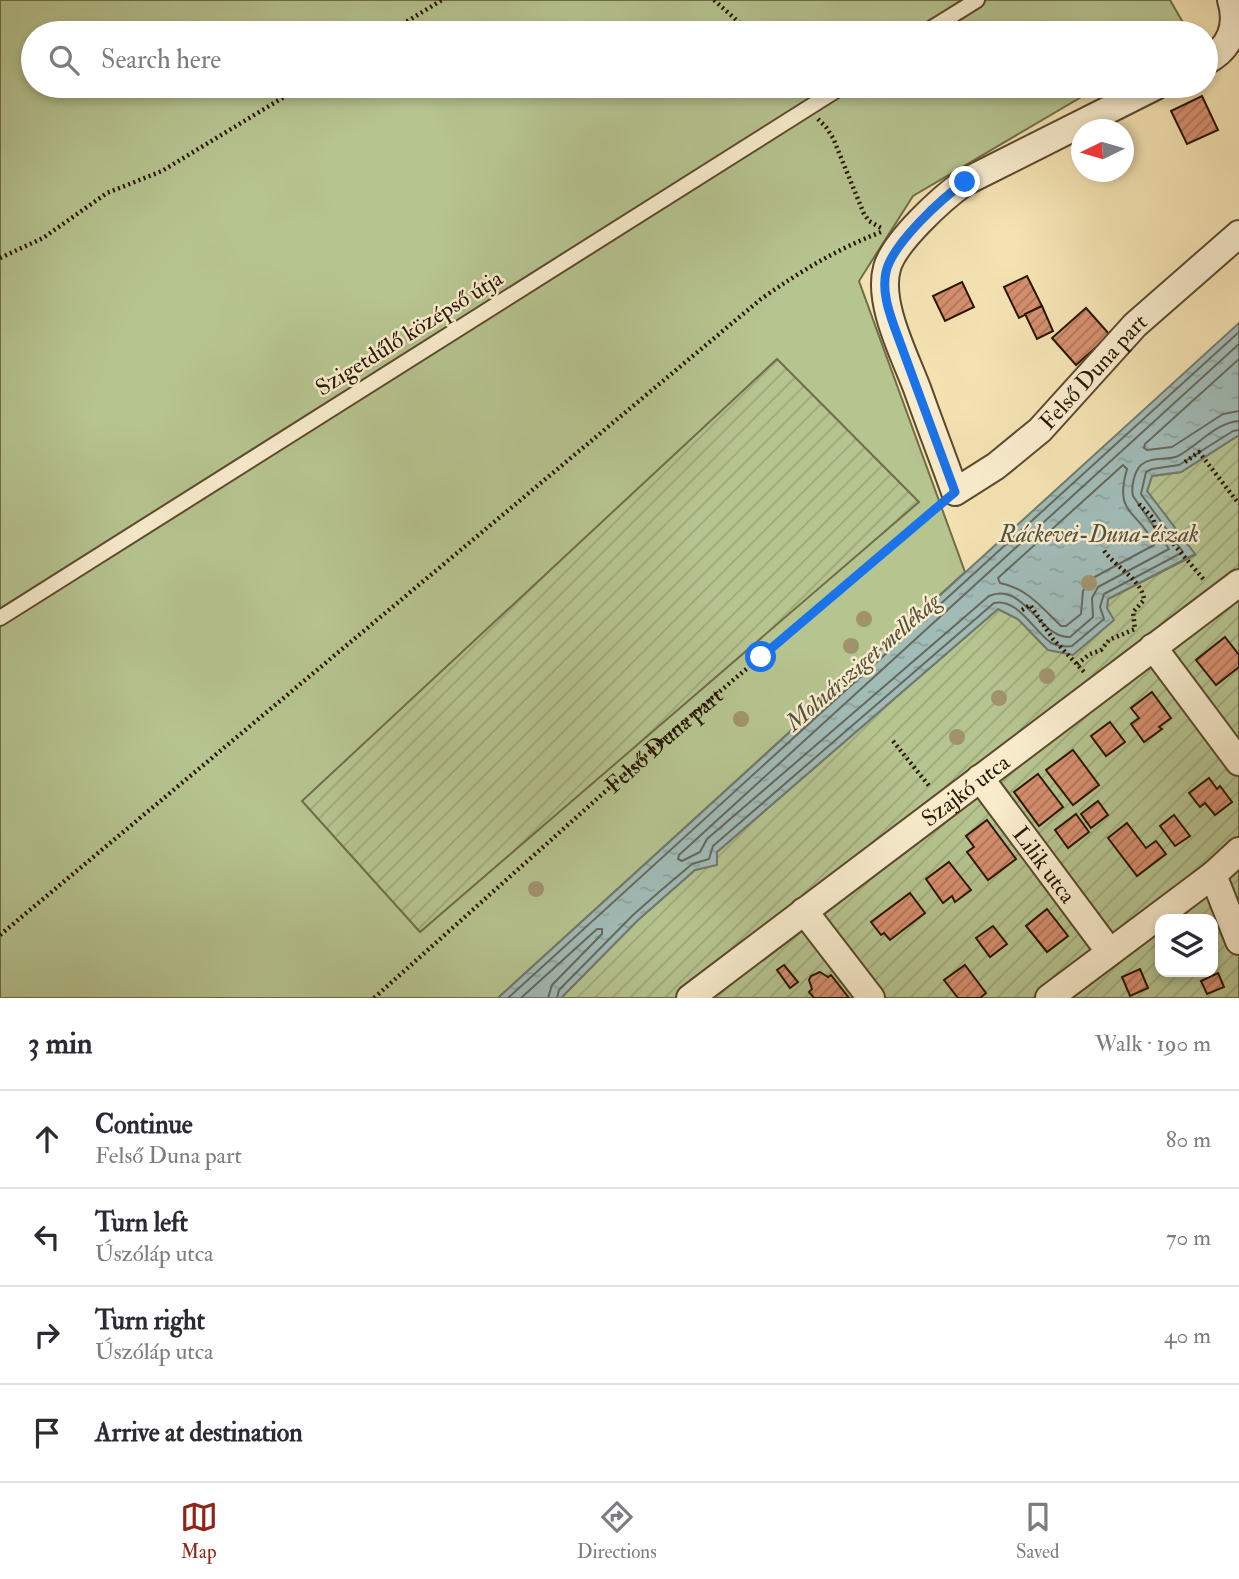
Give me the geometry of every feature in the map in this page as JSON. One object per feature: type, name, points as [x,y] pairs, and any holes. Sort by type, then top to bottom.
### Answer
[{"type":"street","points":[[1218,54],[1232,35],[1235,15],[1231,0]]},
{"type":"street","points":[[955,492],[890,313],[885,286],[886,271],[891,258],[916,227],[965,182],[1132,98]]},
{"type":"street","name":"Felső Duna part","points":[[955,492],[996,466],[1040,430],[1135,325],[1239,234]]},
{"type":"street","name":"Szajkó utca","points":[[690,998],[1230,590]]},
{"type":"street","points":[[1153,647],[1239,762]]},
{"type":"street","name":"Lilik utca","points":[[980,778],[1109,951]]},
{"type":"street","points":[[1049,998],[1213,876],[1239,851]]},
{"type":"street","points":[[1213,876],[1239,941]]},
{"type":"street","points":[[804,911],[871,998]]},
{"type":"lane","points":[[943,21],[977,0]]},
{"type":"lane","name":"Szigetdűlő középső útja","points":[[0,618],[824,98]]},
{"type":"path","points":[[408,21],[442,0]]},
{"type":"path","points":[[714,0],[738,21]]},
{"type":"path","points":[[0,258],[43,238],[107,193],[162,172],[282,98]]},
{"type":"path","points":[[0,935],[761,299],[833,251],[886,230],[869,221],[859,207],[826,127],[819,120],[801,113]]},
{"type":"path","points":[[1185,462],[1199,452],[1239,504]]},
{"type":"path","name":"Felső Duna part","points":[[374,998],[673,732],[955,492]]},
{"type":"path","points":[[1139,504],[1153,518],[1156,530],[1165,534],[1195,571],[1230,590]]},
{"type":"path","points":[[1077,664],[1101,650],[1110,640],[1135,629],[1133,612],[1144,600],[1143,591],[1110,561],[1103,549]]},
{"type":"path","points":[[1022,610],[1030,605],[1053,639],[1099,688]]},
{"type":"path","points":[[893,741],[916,770]]},
{"type":"green space","points":[[0,0],[1170,0],[1182,21],[21,21],[21,98],[1080,98],[913,196],[859,281],[965,572],[498,998],[0,998]]},
{"type":"green space","points":[[777,359],[919,502],[420,932],[302,801]]},
{"type":"green space","points":[[1239,435],[1239,998],[561,998],[638,920],[695,870],[716,865],[717,852],[998,609],[1018,619],[1048,650],[1107,608],[1108,599],[1195,555],[1147,491],[1152,476],[1181,472]]},
{"type":"water","name":"Ráckevei-Duna-észak","points":[[1239,323],[1239,435],[1181,472],[1152,476],[1147,491],[1195,554],[1108,599],[1107,608],[1114,620],[1073,655],[1048,650],[1018,619],[998,609],[717,852],[717,865],[695,870],[638,920],[561,998],[498,998]]},
{"type":"building","points":[[1203,98],[1218,130],[1187,144],[1171,111]]},
{"type":"building","points":[[1027,276],[1042,306],[1019,318],[1004,287]]},
{"type":"building","points":[[962,282],[974,307],[945,321],[933,296]]},
{"type":"building","points":[[1042,306],[1053,331],[1037,339],[1025,314]]},
{"type":"building","points":[[1086,308],[1110,335],[1076,365],[1052,338]]},
{"type":"building","points":[[1225,637],[1239,655],[1239,667],[1216,685],[1196,660]]},
{"type":"building","points":[[1152,692],[1171,718],[1159,727],[1162,729],[1144,742],[1131,724],[1139,718],[1131,708]]},
{"type":"building","points":[[1110,722],[1125,742],[1106,756],[1091,736]]},
{"type":"building","points":[[1073,750],[1099,785],[1073,805],[1046,770]]},
{"type":"building","points":[[1038,774],[1063,807],[1039,826],[1014,792]]},
{"type":"building","points":[[1209,778],[1217,789],[1220,786],[1232,802],[1215,815],[1205,803],[1200,807],[1189,793]]},
{"type":"building","points":[[1098,801],[1108,815],[1091,828],[1081,814]]},
{"type":"building","points":[[1076,814],[1089,832],[1068,848],[1055,830]]},
{"type":"building","points":[[1174,815],[1190,836],[1175,846],[1160,826]]},
{"type":"building","points":[[987,820],[1016,859],[988,880],[967,852],[974,847],[966,836]]},
{"type":"building","points":[[1127,823],[1146,848],[1156,841],[1166,854],[1137,876],[1108,838]]},
{"type":"building","points":[[949,862],[971,890],[955,902],[952,896],[943,903],[926,879]]},
{"type":"building","points":[[910,893],[925,913],[890,940],[884,933],[881,935],[871,922]]},
{"type":"building","points":[[1047,909],[1068,936],[1047,952],[1026,926]]},
{"type":"building","points":[[993,926],[1007,944],[990,957],[976,938]]},
{"type":"building","points":[[784,965],[798,982],[790,988],[777,970]]},
{"type":"building","points":[[965,965],[986,993],[980,998],[958,998],[944,980]]},
{"type":"building","points":[[1140,969],[1148,988],[1130,996],[1122,977]]},
{"type":"building","points":[[820,972],[828,977],[831,975],[849,998],[814,998],[809,992],[812,989],[809,980]]},
{"type":"building","points":[[1218,973],[1224,987],[1207,994],[1201,981],[1218,977]]},
{"type":"route","points":[[761,657],[955,492],[894,326],[887,304],[885,279],[888,264],[895,251],[941,202],[965,182]]},
{"type":"water label","name":"Molnársziget mellékág","points":[[863,662]]}]
